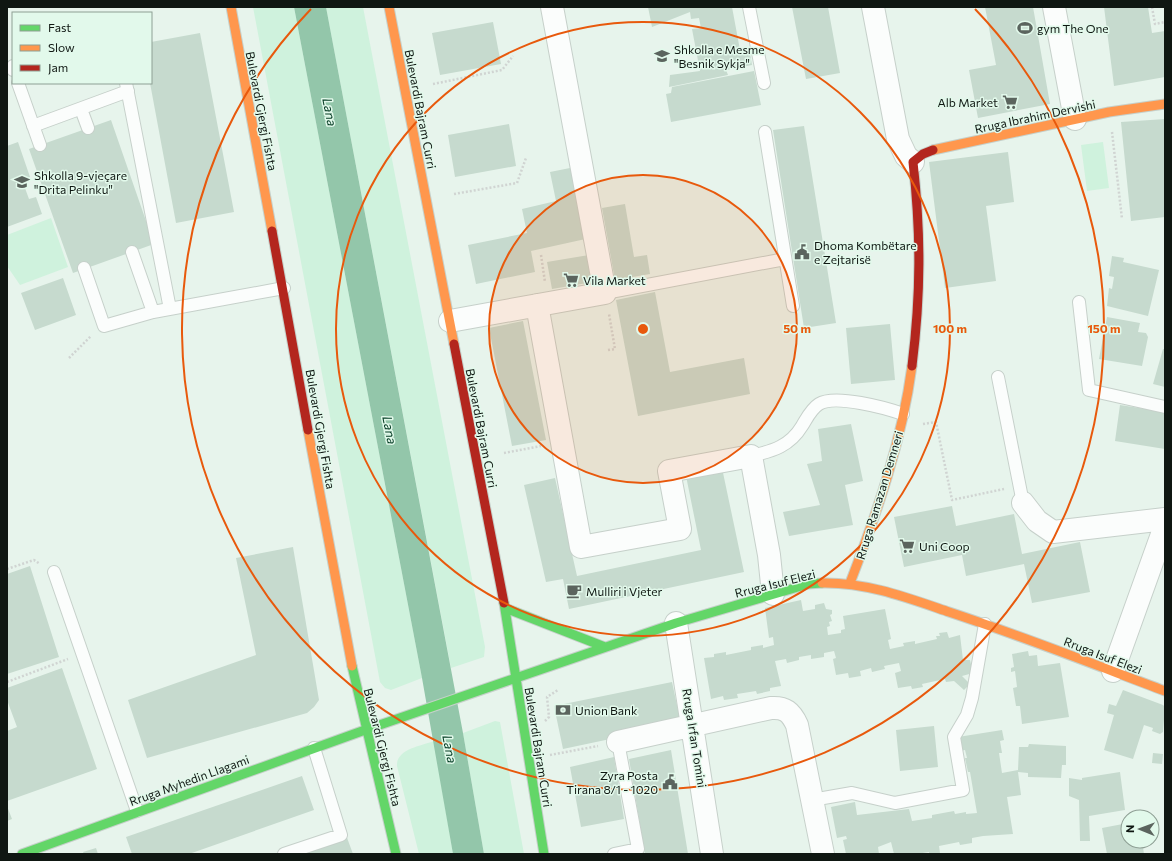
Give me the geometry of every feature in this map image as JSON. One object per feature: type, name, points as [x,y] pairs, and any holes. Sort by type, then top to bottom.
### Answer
[{"type":"main road","name":"Bulevardi Gjergj Fishta","points":[[231,7],[284,288],[348,648],[365,730],[396,854]]},
{"type":"main road","name":"Bulevardi Bajram Curri","points":[[389,7],[505,608],[544,854]]},
{"type":"main road","name":"Rruga Ibrahim Dervishi","points":[[913,162],[923,154],[933,150],[1109,112],[1165,104]]},
{"type":"main road","name":"Rruga Ramazan Demneri","points":[[850,583],[880,502],[896,449],[904,414],[916,345],[920,287],[919,212],[913,162]]},
{"type":"main road","name":"Rruga Isuf Elezi","points":[[389,722],[676,623],[808,584],[830,582],[850,583],[901,596],[985,624],[1165,691]]},
{"type":"main road","points":[[505,608],[605,647]]},
{"type":"main road","name":"Rruga Myhedin Llagami","points":[[22,854],[137,811],[389,722]]},
{"type":"street","points":[[450,321],[605,293],[552,7]]},
{"type":"street","name":"Rruga Ramazan Demneri","points":[[873,7],[898,139],[906,156],[913,162]]},
{"type":"street","points":[[1054,7],[1075,120]]},
{"type":"street","points":[[543,304],[562,443],[581,547],[680,529],[669,471],[751,456],[769,555],[773,594]]},
{"type":"street","points":[[1021,495],[1037,521],[1053,532],[1165,519]]},
{"type":"street","points":[[1113,671],[1156,572],[1165,526]]},
{"type":"street","name":"Rruga Irfan Tomini","points":[[676,623],[712,854]]},
{"type":"street","points":[[618,742],[771,708],[780,707],[787,710],[793,716],[797,725],[823,854]]},
{"type":"lane","points":[[749,7],[764,83]]},
{"type":"lane","points":[[18,84],[40,145]]},
{"type":"lane","points":[[33,126],[81,109],[127,87],[170,309]]},
{"type":"lane","points":[[81,109],[88,128]]},
{"type":"lane","points":[[765,132],[793,306]]},
{"type":"lane","points":[[132,252],[153,312]]},
{"type":"lane","points":[[605,293],[785,259]]},
{"type":"lane","points":[[84,268],[104,326],[153,312],[284,288]]},
{"type":"lane","points":[[1079,302],[1089,390],[1165,407]]},
{"type":"lane","points":[[998,377],[1021,495]]},
{"type":"lane","points":[[751,456],[773,450],[788,443],[798,432],[813,408],[821,403],[844,401],[904,414]]},
{"type":"lane","points":[[54,572],[81,654],[137,811]]},
{"type":"lane","points":[[812,800],[852,793],[895,803],[963,790],[954,737],[967,715],[972,698],[985,624]]},
{"type":"lane","points":[[614,854],[638,849],[618,742]]},
{"type":"lane","points":[[284,854],[340,835],[314,748]]},
{"type":"path","points":[[1152,7],[1155,24],[1165,22]]},
{"type":"path","points":[[432,84],[502,70],[513,56]]},
{"type":"path","points":[[1109,112],[1122,219]]},
{"type":"path","points":[[454,194],[517,183],[526,158]]},
{"type":"path","points":[[541,255],[543,304]]},
{"type":"path","points":[[605,293],[615,349],[608,350]]},
{"type":"path","points":[[68,358],[84,341]]},
{"type":"path","points":[[936,422],[952,500],[1021,495]]},
{"type":"path","points":[[504,453],[562,443]]},
{"type":"path","points":[[7,569],[34,560],[54,572]]},
{"type":"path","points":[[7,682],[81,654]]},
{"type":"path","points":[[543,723],[549,716],[547,697],[558,690]]},
{"type":"path","points":[[529,759],[618,742]]},
{"type":"shaded area","points":[[253,7],[294,7],[422,678],[391,690],[385,688],[380,682]]},
{"type":"shaded area","points":[[326,7],[363,7],[485,647],[484,657],[451,668]]},
{"type":"shaded area","points":[[1103,142],[1109,188],[1087,191],[1081,145]]},
{"type":"shaded area","points":[[51,218],[68,267],[20,285],[7,266],[7,235]]},
{"type":"shaded area","points":[[495,721],[500,722],[524,854],[484,854],[463,733]]},
{"type":"shaded area","points":[[434,741],[453,854],[419,854],[397,766],[398,760],[405,752]]},
{"type":"water","name":"Lana","points":[[294,7],[326,7],[463,733],[484,854],[453,854],[422,678]]},
{"type":"building","points":[[648,7],[732,7],[740,50],[749,48],[752,65],[726,70],[728,75],[669,87],[670,75],[700,71],[692,29],[701,28],[699,18],[691,19],[690,12],[652,27]]},
{"type":"building","points":[[792,7],[828,7],[840,73],[806,79]]},
{"type":"building","points":[[985,7],[1033,7],[1050,104],[978,118],[969,70],[996,65]]},
{"type":"building","points":[[1104,7],[1148,7],[1152,33],[1165,31],[1165,77],[1114,86]]},
{"type":"building","points":[[493,22],[501,64],[440,75],[432,33]]},
{"type":"building","points":[[200,33],[234,212],[176,223],[150,84],[152,84],[152,42]]},
{"type":"building","points":[[754,71],[761,105],[671,122],[666,94],[671,93],[672,87]]},
{"type":"building","points":[[1165,119],[1165,217],[1131,221],[1121,122]]},
{"type":"building","points":[[111,120],[154,244],[73,273],[29,149]]},
{"type":"building","points":[[509,124],[516,166],[455,177],[448,135]]},
{"type":"building","points":[[804,126],[836,323],[804,328],[773,130]]},
{"type":"building","points":[[18,142],[30,177],[22,180],[29,199],[36,197],[42,214],[7,227],[7,146]]},
{"type":"building","points":[[1008,152],[1014,202],[986,206],[996,281],[945,288],[929,162]]},
{"type":"building","points":[[575,167],[590,238],[531,251],[535,272],[476,284],[468,245],[527,233],[522,209],[556,201],[550,172]]},
{"type":"building","points":[[625,204],[634,257],[647,255],[650,274],[615,280],[602,208]]},
{"type":"building","points":[[589,255],[593,282],[552,289],[547,262]]},
{"type":"building","points":[[1112,256],[1124,258],[1123,262],[1159,270],[1148,316],[1107,306],[1109,288],[1112,289],[1114,277],[1109,276]]},
{"type":"building","points":[[63,278],[76,315],[35,330],[21,293]]},
{"type":"building","points":[[655,292],[670,372],[744,358],[750,394],[638,416],[616,300]]},
{"type":"building","points":[[1107,317],[1140,323],[1138,332],[1146,333],[1148,337],[1142,366],[1099,359]]},
{"type":"building","points":[[523,321],[546,440],[512,446],[489,328]]},
{"type":"building","points":[[890,324],[895,380],[851,384],[846,328]]},
{"type":"building","points":[[1163,349],[1165,349],[1165,387],[1153,384]]},
{"type":"building","points":[[1120,405],[1165,412],[1165,449],[1115,441]]},
{"type":"building","points":[[851,424],[863,481],[845,485],[853,525],[789,536],[783,512],[820,505],[807,464],[822,461],[818,429]]},
{"type":"building","points":[[722,468],[744,572],[569,609],[563,579],[546,582],[524,485],[555,478],[577,576],[701,550],[686,476]]},
{"type":"building","points":[[952,506],[956,526],[1014,514],[1022,554],[1080,542],[1090,592],[1032,603],[1024,564],[966,576],[962,555],[904,567],[894,517]]},
{"type":"building","points":[[293,547],[319,700],[307,713],[147,758],[128,700],[256,655],[236,558]]},
{"type":"building","points":[[30,566],[59,657],[7,674],[7,574]]},
{"type":"building","points":[[801,600],[803,611],[815,609],[815,605],[824,603],[826,609],[832,610],[832,614],[830,615],[832,621],[829,622],[830,626],[827,627],[828,635],[841,633],[841,630],[845,629],[843,616],[885,609],[891,639],[888,640],[890,649],[904,646],[903,643],[915,641],[915,644],[937,639],[936,636],[940,636],[939,633],[947,632],[949,638],[960,635],[963,660],[970,660],[973,673],[962,676],[970,684],[964,690],[954,681],[946,682],[945,679],[922,684],[923,687],[912,689],[911,686],[898,688],[895,673],[901,671],[899,663],[884,666],[885,669],[872,672],[871,668],[860,671],[861,676],[849,678],[848,673],[836,675],[833,659],[836,658],[834,651],[824,653],[824,657],[811,659],[811,655],[799,657],[799,660],[787,663],[786,659],[775,661],[781,686],[770,688],[770,691],[757,694],[756,691],[737,694],[738,698],[724,700],[723,696],[711,699],[704,658],[714,657],[714,654],[726,652],[726,655],[751,650],[751,647],[763,645],[763,648],[774,645],[773,637],[769,638],[765,608]]},
{"type":"building","points":[[1028,651],[1029,656],[1037,655],[1038,666],[1060,663],[1069,717],[1022,724],[1020,706],[1016,706],[1013,688],[1017,687],[1015,671],[1011,672],[1011,668],[1014,667],[1012,654]]},
{"type":"building","points":[[62,668],[97,769],[7,801],[7,731],[17,727],[7,700],[7,688]]},
{"type":"building","points":[[672,682],[681,724],[563,749],[554,706]]},
{"type":"building","points":[[1123,690],[1165,707],[1163,732],[1160,734],[1152,731],[1153,728],[1144,725],[1133,759],[1104,750],[1114,715],[1107,713],[1109,704],[1116,706]]},
{"type":"building","points":[[934,726],[938,767],[900,771],[896,730]]},
{"type":"building","points":[[1002,730],[1004,740],[1000,741],[1002,753],[999,753],[1002,773],[1018,770],[1019,747],[1028,747],[1029,744],[1066,746],[1066,765],[1062,765],[1061,778],[1028,777],[1028,773],[1018,772],[1021,795],[1007,797],[1013,834],[983,836],[972,838],[972,843],[960,845],[959,842],[939,846],[940,853],[933,854],[929,854],[929,852],[916,854],[894,854],[891,842],[878,847],[879,854],[846,854],[843,840],[847,839],[846,836],[837,838],[831,807],[855,802],[857,815],[909,809],[912,821],[932,818],[932,815],[954,811],[955,814],[966,812],[966,814],[977,813],[970,772],[968,772],[965,758],[967,758],[965,750],[960,751],[958,737]]},
{"type":"building","points":[[671,750],[688,854],[645,854],[629,759]]},
{"type":"building","points":[[1153,753],[1163,754],[1162,764],[1152,763]]},
{"type":"building","points":[[614,757],[624,819],[581,827],[570,767]]},
{"type":"building","points":[[1120,772],[1125,809],[1089,816],[1090,841],[1080,841],[1079,800],[1069,796],[1069,778],[1082,780],[1082,778]]},
{"type":"building","points":[[302,776],[314,810],[189,854],[132,854],[126,837]]},
{"type":"building","points":[[7,806],[12,819],[7,821]]},
{"type":"building","points":[[1120,825],[1120,849],[1143,849],[1144,854],[1107,854],[1102,828]]},
{"type":"building","points":[[346,835],[353,854],[303,854]]},
{"type":"building","points":[[96,848],[98,854],[84,854],[83,852]]},
{"type":"traffic: fast","points":[[516,678],[676,623],[808,584],[822,583]]},
{"type":"traffic: fast","points":[[504,603],[544,854]]},
{"type":"traffic: fast","points":[[505,608],[605,647]]},
{"type":"traffic: fast","points":[[352,666],[396,854]]},
{"type":"traffic: fast","points":[[365,730],[516,678]]},
{"type":"traffic: fast","points":[[22,854],[365,730]]},
{"type":"traffic: slow","points":[[231,7],[272,231]]},
{"type":"traffic: slow","points":[[389,7],[454,344]]},
{"type":"traffic: slow","points":[[933,150],[1109,112],[1165,104]]},
{"type":"traffic: slow","points":[[850,583],[870,530],[895,449],[908,394],[912,366]]},
{"type":"traffic: slow","points":[[308,430],[352,666]]},
{"type":"traffic: slow","points":[[822,583],[855,585],[902,596],[1057,650],[1165,691]]},
{"type":"traffic: jam","points":[[912,366],[917,313],[919,264],[919,239],[913,162],[923,154],[933,150]]},
{"type":"traffic: jam","points":[[272,231],[308,430]]},
{"type":"traffic: jam","points":[[454,344],[504,603]]},
{"type":"place","name":"gym The One","points":[[1025,28]]},
{"type":"place","name":"Shkolla e Mesme \"Besnik Sykja\"","points":[[662,56]]},
{"type":"place","name":"Alb Market","points":[[1010,102]]},
{"type":"place","name":"Shkolla 9-vjeçare \"Drita Pelinku\"","points":[[22,182]]},
{"type":"place","name":"Dhoma Kombëtare e Zejtarisë","points":[[802,252]]},
{"type":"place","name":"Vila Market","points":[[571,280]]},
{"type":"place","name":"Uni Coop","points":[[907,546]]},
{"type":"place","name":"Mulliri i Vjeter","points":[[574,591]]},
{"type":"place","name":"Union Bank","points":[[563,710]]},
{"type":"place","name":"Zyra Posta Tirana 8/1 - 1020","points":[[670,782]]}]
